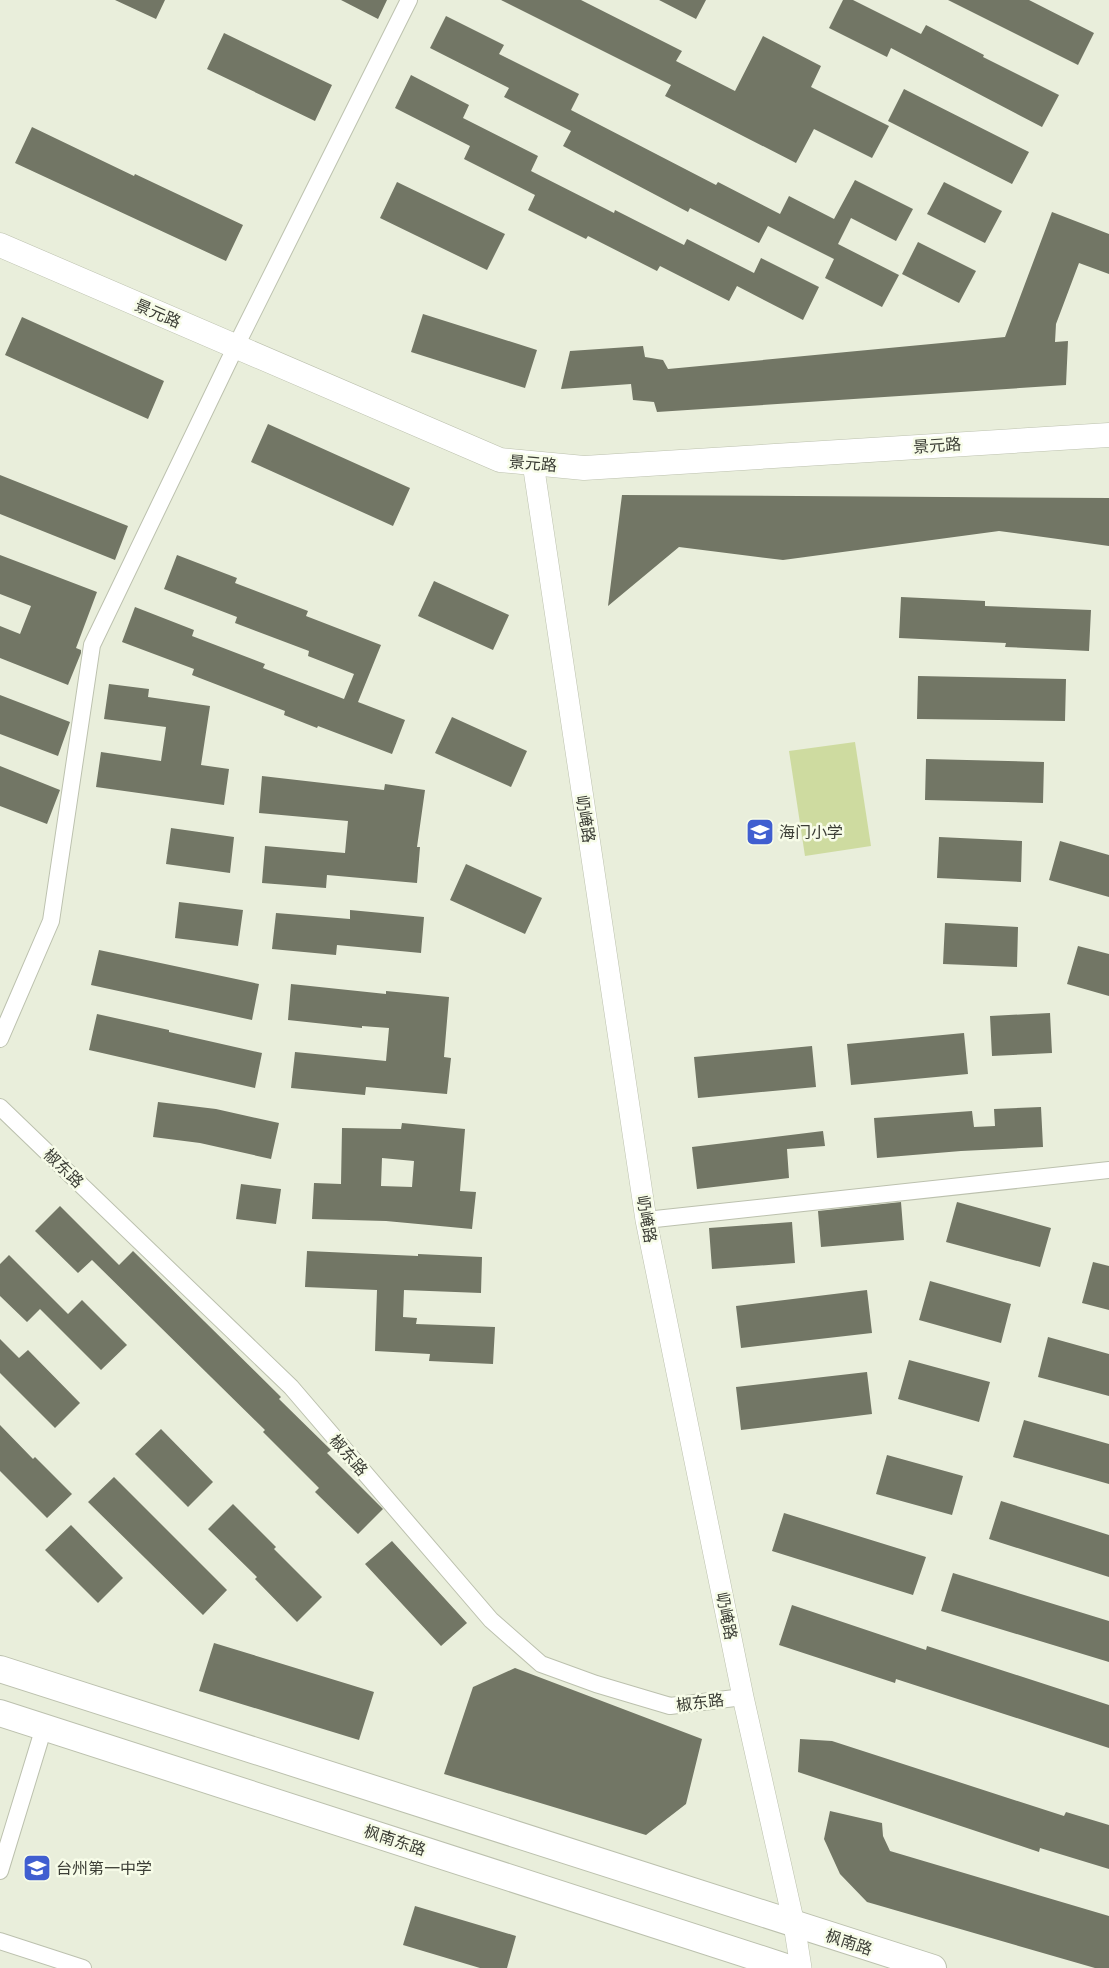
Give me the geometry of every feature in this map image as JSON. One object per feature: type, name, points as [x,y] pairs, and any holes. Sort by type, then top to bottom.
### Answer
[{"type":"main road","name":"景元路","points":[[0,244],[500,460],[584,468],[1109,436]]},
{"type":"main road","name":"枫南路","points":[[0,1668],[933,1968]]},
{"type":"main road","name":"枫南东路","points":[[0,1713],[789,1968]]},
{"type":"street","points":[[0,1039],[51,921],[92,645],[236,346],[409,0]]},
{"type":"street","name":"屷崦路","points":[[533,463],[646,1220],[743,1697],[794,1924],[801,1968]]},
{"type":"street","name":"椒东路","points":[[0,1107],[291,1386],[491,1620],[541,1664],[596,1684],[670,1706],[743,1697]]},
{"type":"street","points":[[646,1220],[1109,1170]]},
{"type":"street","points":[[0,1871],[44,1727]]},
{"type":"street","points":[[0,1941],[83,1968]]},
{"type":"green space","points":[[855,742],[871,846],[805,856],[789,751]]},
{"type":"building","points":[[115,0],[165,0],[156,19]]},
{"type":"building","points":[[341,0],[387,0],[378,19]]},
{"type":"building","points":[[501,0],[581,0],[682,51],[676,61],[735,91],[763,36],[821,66],[811,87],[889,126],[872,158],[814,129],[796,163],[665,96],[671,85]]},
{"type":"building","points":[[659,0],[706,0],[696,19]]},
{"type":"building","points":[[843,0],[853,0],[921,34],[926,25],[984,55],[983,57],[1059,95],[1042,127],[891,48],[887,57],[829,28]]},
{"type":"building","points":[[948,0],[1029,0],[1094,33],[1078,65]]},
{"type":"building","points":[[446,16],[504,45],[499,54],[579,94],[571,110],[716,185],[718,182],[780,214],[789,196],[834,219],[855,180],[913,209],[896,241],[851,218],[838,244],[899,275],[882,307],[825,278],[834,259],[768,226],[759,243],[690,208],[688,212],[563,146],[571,131],[504,97],[509,88],[430,48]]},
{"type":"building","points":[[224,33],[332,85],[315,121],[207,69]]},
{"type":"building","points":[[411,75],[469,105],[463,118],[538,156],[531,171],[614,213],[615,210],[684,245],[687,239],[754,273],[761,258],[819,287],[803,320],[737,286],[729,301],[660,266],[657,271],[588,236],[586,239],[528,210],[535,195],[464,159],[470,146],[395,108]]},
{"type":"building","points":[[904,89],[1029,152],[1012,184],[888,121]]},
{"type":"building","points":[[32,127],[243,225],[226,261],[15,163]]},
{"type":"building","points":[[397,182],[505,234],[487,270],[380,218]]},
{"type":"building","points":[[944,182],[1002,211],[985,243],[927,214]]},
{"type":"building","points":[[1052,212],[1109,234],[1109,274],[1079,263],[1056,324],[1055,342],[1068,341],[1066,385],[657,412],[654,402],[633,400],[631,384],[561,389],[570,351],[643,346],[645,357],[663,360],[668,369],[1005,337]]},
{"type":"building","points":[[918,242],[976,271],[959,303],[902,274]]},
{"type":"building","points":[[423,314],[537,350],[525,388],[411,352]]},
{"type":"building","points":[[22,317],[164,381],[148,419],[5,355]]},
{"type":"building","points":[[268,424],[410,488],[393,526],[251,462]]},
{"type":"building","points":[[0,475],[128,526],[115,560],[0,514]]},
{"type":"building","points":[[622,495],[1109,498],[1109,546],[999,531],[783,560],[679,547],[608,606]]},
{"type":"building","points":[[0,555],[97,592],[76,648],[81,650],[81,653],[68,685],[0,658],[0,626],[20,634],[31,606],[0,594]]},
{"type":"building","points":[[177,555],[237,578],[235,583],[308,611],[306,616],[381,645],[358,702],[405,720],[392,754],[284,715],[285,711],[192,675],[194,669],[122,642],[135,607],[194,630],[192,636],[265,664],[263,668],[344,699],[354,674],[308,656],[309,651],[235,623],[237,617],[164,589]]},
{"type":"building","points":[[434,581],[509,615],[493,650],[418,616]]},
{"type":"building","points":[[901,597],[985,601],[985,606],[1091,610],[1089,651],[1005,647],[1006,643],[899,638]]},
{"type":"building","points":[[918,676],[1066,679],[1065,721],[917,719]]},
{"type":"building","points":[[109,684],[149,689],[148,697],[210,706],[201,765],[229,769],[224,805],[96,787],[101,752],[161,761],[166,727],[104,719]]},
{"type":"building","points":[[0,695],[70,722],[58,756],[0,734]]},
{"type":"building","points":[[452,717],[527,751],[511,787],[435,753]]},
{"type":"building","points":[[926,759],[1044,762],[1043,803],[925,800]]},
{"type":"building","points":[[0,766],[60,790],[47,824],[0,806]]},
{"type":"building","points":[[262,776],[384,790],[385,784],[425,790],[417,847],[420,847],[417,883],[327,875],[326,888],[262,883],[265,846],[345,853],[348,821],[259,813]]},
{"type":"building","points":[[171,828],[234,837],[230,873],[166,864]]},
{"type":"building","points":[[939,837],[1022,841],[1021,882],[937,878]]},
{"type":"building","points":[[1060,841],[1109,855],[1109,897],[1049,880]]},
{"type":"building","points":[[466,864],[542,898],[525,934],[450,900]]},
{"type":"building","points":[[179,902],[243,910],[238,946],[175,938]]},
{"type":"building","points":[[350,910],[424,917],[421,953],[337,945],[336,955],[272,949],[276,913],[350,919]]},
{"type":"building","points":[[945,923],[1018,927],[1017,967],[943,964]]},
{"type":"building","points":[[1078,946],[1109,954],[1109,996],[1067,984]]},
{"type":"building","points":[[99,950],[259,984],[252,1020],[91,985]]},
{"type":"building","points":[[291,984],[386,994],[386,991],[449,997],[444,1057],[451,1058],[447,1094],[366,1087],[365,1095],[291,1088],[295,1052],[386,1061],[389,1028],[362,1026],[362,1028],[288,1020]]},
{"type":"building","points":[[1050,1013],[1052,1053],[992,1056],[990,1016]]},
{"type":"building","points":[[97,1014],[262,1053],[255,1088],[89,1050]]},
{"type":"building","points":[[964,1033],[968,1074],[851,1085],[847,1044]]},
{"type":"building","points":[[812,1046],[816,1087],[698,1098],[694,1057]]},
{"type":"building","points":[[158,1102],[216,1109],[279,1123],[271,1159],[200,1143],[153,1137]]},
{"type":"building","points":[[1041,1107],[1043,1147],[877,1158],[874,1118],[972,1111],[974,1127],[995,1126],[994,1109]]},
{"type":"building","points":[[402,1123],[465,1129],[460,1191],[476,1192],[472,1229],[386,1221],[312,1219],[314,1183],[341,1184],[342,1128],[401,1129]],"holes":[[[382,1158],[414,1161],[412,1187],[381,1186]]]},
{"type":"building","points":[[823,1131],[825,1146],[787,1149],[789,1178],[697,1189],[692,1147]]},
{"type":"building","points":[[241,1184],[281,1189],[276,1224],[236,1219]]},
{"type":"building","points":[[901,1202],[904,1240],[821,1247],[818,1211]]},
{"type":"building","points":[[957,1202],[1051,1228],[1040,1267],[946,1242]]},
{"type":"building","points":[[60,1206],[119,1265],[133,1251],[281,1397],[279,1399],[331,1450],[327,1453],[383,1509],[358,1534],[315,1492],[319,1488],[263,1432],[265,1430],[92,1260],[78,1273],[35,1231]]},
{"type":"building","points":[[792,1222],[795,1263],[712,1269],[709,1228]]},
{"type":"building","points":[[307,1251],[482,1257],[481,1293],[404,1290],[403,1317],[417,1318],[416,1324],[495,1327],[493,1364],[429,1361],[430,1354],[375,1351],[377,1290],[305,1287]]},
{"type":"building","points":[[9,1255],[68,1314],[82,1300],[127,1345],[101,1370],[40,1309],[27,1322],[0,1296],[0,1264]]},
{"type":"building","points":[[1093,1262],[1109,1266],[1109,1310],[1082,1303]]},
{"type":"building","points":[[930,1281],[1011,1304],[1001,1343],[919,1320]]},
{"type":"building","points":[[867,1290],[872,1333],[741,1348],[736,1306]]},
{"type":"building","points":[[1048,1337],[1109,1354],[1109,1396],[1038,1377]]},
{"type":"building","points":[[0,1339],[19,1358],[28,1350],[80,1403],[55,1428],[0,1373]]},
{"type":"building","points":[[909,1360],[990,1382],[979,1422],[898,1399]]},
{"type":"building","points":[[867,1372],[872,1414],[741,1430],[736,1387]]},
{"type":"building","points":[[1024,1420],[1109,1444],[1109,1484],[1013,1457]]},
{"type":"building","points":[[0,1425],[33,1459],[35,1457],[72,1494],[47,1518],[0,1471]]},
{"type":"building","points":[[161,1429],[213,1482],[188,1507],[135,1454]]},
{"type":"building","points":[[887,1455],[963,1476],[952,1515],[876,1494]]},
{"type":"building","points":[[114,1477],[227,1590],[203,1615],[88,1502]]},
{"type":"building","points":[[1001,1501],[1109,1535],[1109,1577],[989,1539]]},
{"type":"building","points":[[233,1504],[322,1597],[297,1622],[255,1579],[257,1577],[208,1529]]},
{"type":"building","points":[[784,1513],[926,1557],[913,1595],[772,1551]]},
{"type":"building","points":[[71,1525],[123,1578],[98,1603],[45,1550]]},
{"type":"building","points":[[392,1541],[467,1623],[441,1646],[365,1564]]},
{"type":"building","points":[[953,1573],[1109,1621],[1109,1662],[941,1611]]},
{"type":"building","points":[[792,1605],[926,1650],[927,1646],[1109,1705],[1109,1748],[896,1679],[895,1683],[779,1645]]},
{"type":"building","points":[[214,1643],[374,1692],[359,1740],[199,1691]]},
{"type":"building","points":[[515,1668],[702,1739],[686,1804],[646,1835],[444,1774],[473,1687]]},
{"type":"building","points":[[800,1739],[832,1741],[1064,1816],[1066,1812],[1109,1825],[1109,1869],[1040,1848],[1039,1852],[798,1772]]},
{"type":"building","points":[[830,1811],[882,1823],[883,1836],[890,1851],[1109,1916],[1109,1968],[1095,1968],[867,1902],[840,1874],[824,1839]]},
{"type":"building","points":[[415,1906],[516,1936],[507,1968],[480,1968],[403,1945]]},
{"type":"place","name":"海门小学","points":[[760,832]]},
{"type":"place","name":"台州第一中学","points":[[37,1868]]}]
